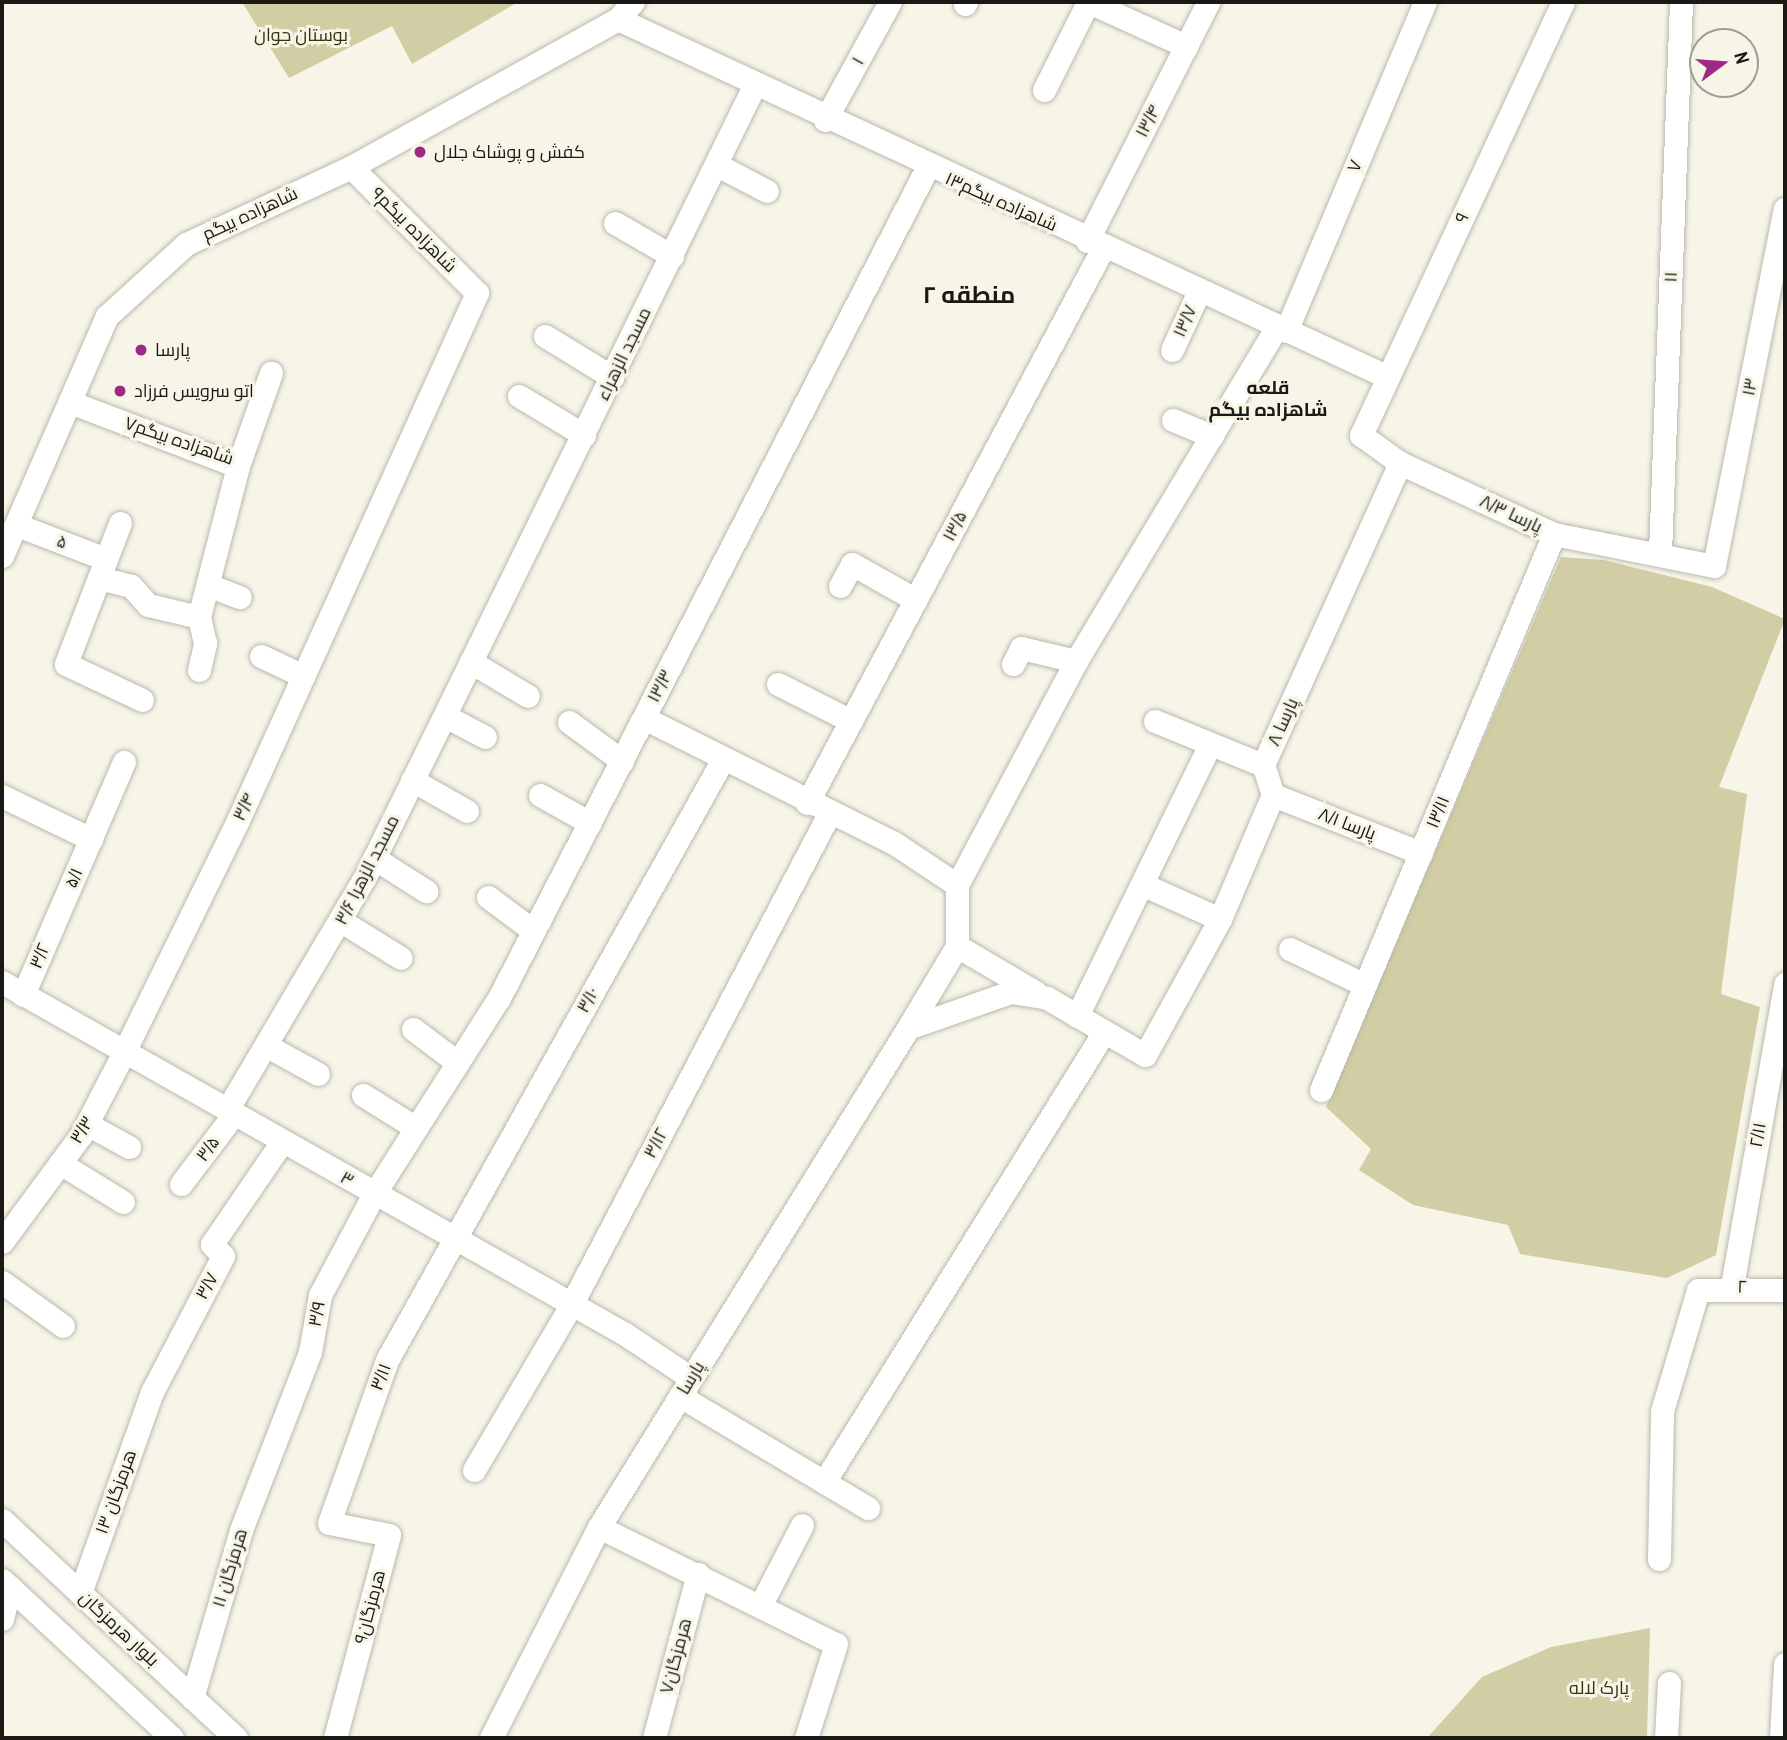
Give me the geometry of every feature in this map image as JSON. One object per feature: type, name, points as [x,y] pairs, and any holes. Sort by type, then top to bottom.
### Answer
[{"type":"street","name":"۱","points":[[825,120],[890,2]]},
{"type":"street","points":[[1044,90],[1088,2],[1186,46]]},
{"type":"street","name":"۱۳/۴","points":[[1095,244],[1208,2]]},
{"type":"street","name":"۷","points":[[957,885],[1076,661],[1212,436],[1281,329],[1425,2]]},
{"type":"street","name":"۹","points":[[1361,435],[1563,2]]},
{"type":"street","name":"۱۱","points":[[1660,552],[1681,2]]},
{"type":"street","name":"شاهزاده بیگم۱۳","points":[[625,10],[754,86],[927,168],[1388,377]]},
{"type":"street","name":"شاهزاده بیگم","points":[[2,556],[107,316],[186,244],[351,167],[625,10]]},
{"type":"street","name":"مسجد الزهراء","points":[[491,621],[754,86]]},
{"type":"street","points":[[717,165],[767,191]]},
{"type":"street","name":"شاهزاده بیگم۹","points":[[351,167],[477,293]]},
{"type":"street","name":"۱۳/۳","points":[[374,1194],[458,1063],[534,931],[927,168]]},
{"type":"street","points":[[615,223],[672,256]]},
{"type":"street","name":"۱۳","points":[[1714,566],[1784,223]]},
{"type":"street","name":"۱۳/۵","points":[[807,803],[916,600],[1095,244]]},
{"type":"street","name":"۱۳/۷","points":[[1172,351],[1199,291]]},
{"type":"street","name":"۳/۴","points":[[124,1052],[303,676],[477,293]]},
{"type":"street","points":[[545,337],[612,377]]},
{"type":"street","name":"شاهزاده بیگم۷","points":[[70,402],[238,466],[271,373]]},
{"type":"street","points":[[519,396],[584,435]]},
{"type":"street","points":[[1173,420],[1212,436]]},
{"type":"street","name":"۸/۳ پارسا","points":[[1361,435],[1400,463],[1554,534],[1660,552],[1714,566]]},
{"type":"street","name":"۸ پارسا","points":[[1273,795],[1264,765],[1400,463]]},
{"type":"street","points":[[199,670],[205,643],[199,617],[238,466]]},
{"type":"street","points":[[120,523],[66,664],[142,700]]},
{"type":"street","name":"۵","points":[[17,525],[103,568],[131,586],[148,605],[199,617]]},
{"type":"street","name":"۱۳/۱۱","points":[[1321,1090],[1554,534]]},
{"type":"street","points":[[840,586],[852,564],[916,600]]},
{"type":"street","points":[[208,585],[240,597]]},
{"type":"street","name":"مسجد الزهرا ۳/۶","points":[[230,1112],[341,921],[491,621]]},
{"type":"street","points":[[1013,664],[1021,648],[1076,661]]},
{"type":"street","points":[[261,656],[303,676]]},
{"type":"street","points":[[471,662],[528,696]]},
{"type":"street","points":[[778,684],[851,721]]},
{"type":"street","points":[[444,716],[485,737]]},
{"type":"street","points":[[644,718],[722,761],[894,843],[957,885],[957,946],[1145,1055],[1220,919],[1273,795]]},
{"type":"street","points":[[1155,721],[1264,765]]},
{"type":"street","points":[[569,722],[622,761]]},
{"type":"street","points":[[1077,1016],[1144,885],[1209,745]]},
{"type":"street","name":"۳/۱۰","points":[[454,1239],[722,761]]},
{"type":"street","name":"۵/۱","points":[[57,917],[124,762]]},
{"type":"street","points":[[412,780],[467,811]]},
{"type":"street","points":[[540,794],[590,823]]},
{"type":"street","name":"۸/۱ پارسا","points":[[1273,795],[1421,853]]},
{"type":"street","points":[[2,796],[91,839]]},
{"type":"street","name":"۳/۱۲","points":[[474,1470],[571,1305],[830,812]]},
{"type":"street","points":[[374,858],[426,891]]},
{"type":"street","points":[[1144,885],[1220,919]]},
{"type":"street","points":[[488,897],[534,931]]},
{"type":"street","name":"۳/۲","points":[[23,995],[57,917]]},
{"type":"street","points":[[341,921],[401,958]]},
{"type":"street","name":"پارسا","points":[[491,1738],[599,1527],[957,946]]},
{"type":"street","points":[[1290,949],[1365,985]]},
{"type":"street","name":"۳","points":[[2,982],[571,1305],[824,1482],[868,1508]]},
{"type":"street","name":"۲/۱۱","points":[[1732,1286],[1785,984]]},
{"type":"street","points":[[908,1028],[1011,992],[1047,998]]},
{"type":"street","points":[[412,1029],[458,1063]]},
{"type":"street","points":[[824,1482],[1104,1032]]},
{"type":"street","points":[[267,1046],[318,1074]]},
{"type":"street","name":"۳/۳","points":[[2,1242],[87,1124],[124,1052]]},
{"type":"street","points":[[363,1095],[416,1128]]},
{"type":"street","name":"۳/۵","points":[[181,1184],[230,1112]]},
{"type":"street","points":[[87,1124],[129,1147]]},
{"type":"street","name":"۳/۷","points":[[152,1392],[223,1256],[212,1244],[275,1152]]},
{"type":"street","points":[[60,1163],[123,1202]]},
{"type":"street","name":"۳/۹","points":[[275,1441],[310,1352],[320,1295],[374,1194]]},
{"type":"street","name":"۳/۱۱","points":[[329,1523],[387,1360],[454,1239]]},
{"type":"street","points":[[2,1283],[63,1326]]},
{"type":"street","name":"۲","points":[[1659,1559],[1662,1411],[1698,1290],[1732,1286],[1785,1290]]},
{"type":"street","name":"هرمزگان ۱۳","points":[[80,1593],[152,1392]]},
{"type":"street","name":"هرمزگان ۱۱","points":[[192,1698],[241,1530],[275,1441]]},
{"type":"street","name":"بلوار هرمزگان","points":[[2,1520],[236,1738]]},
{"type":"street","name":"هرمزگان۹","points":[[329,1523],[388,1535],[335,1738]]},
{"type":"street","points":[[760,1606],[802,1525]]},
{"type":"street","points":[[599,1527],[836,1644],[806,1738]]},
{"type":"street","name":"هرمزگان۷","points":[[654,1738],[698,1574]]},
{"type":"street","points":[[2,1619],[6,1584]]},
{"type":"street","points":[[6,1584],[172,1738]]},
{"type":"street","points":[[1781,1738],[1785,1664]]},
{"type":"street","points":[[1666,1738],[1670,1683]]},
{"type":"green space","name":"بوستان جوان","points":[[242,2],[518,2],[412,64],[392,26],[289,78]]},
{"type":"green space","points":[[1561,557],[1604,560],[1712,587],[1785,619],[1719,787],[1747,794],[1721,994],[1760,1007],[1716,1255],[1667,1278],[1520,1254],[1508,1225],[1413,1205],[1359,1170],[1371,1149],[1326,1107]]},
{"type":"green space","name":"پارک لاله","points":[[1650,1628],[1647,1738],[1427,1738],[1482,1677],[1551,1647]]},
{"type":"place","name":"کفش و پوشاک جلال","points":[[420,152]]},
{"type":"place","name":"پارسا","points":[[141,350]]},
{"type":"place","name":"اتو سرویس فرزاد","points":[[120,391]]},
{"type":"district","name":"منطقه ۲","points":[[969,295]]},
{"type":"district","name":"قلعه شاهزاده بیگم","points":[[1268,399]]}]
